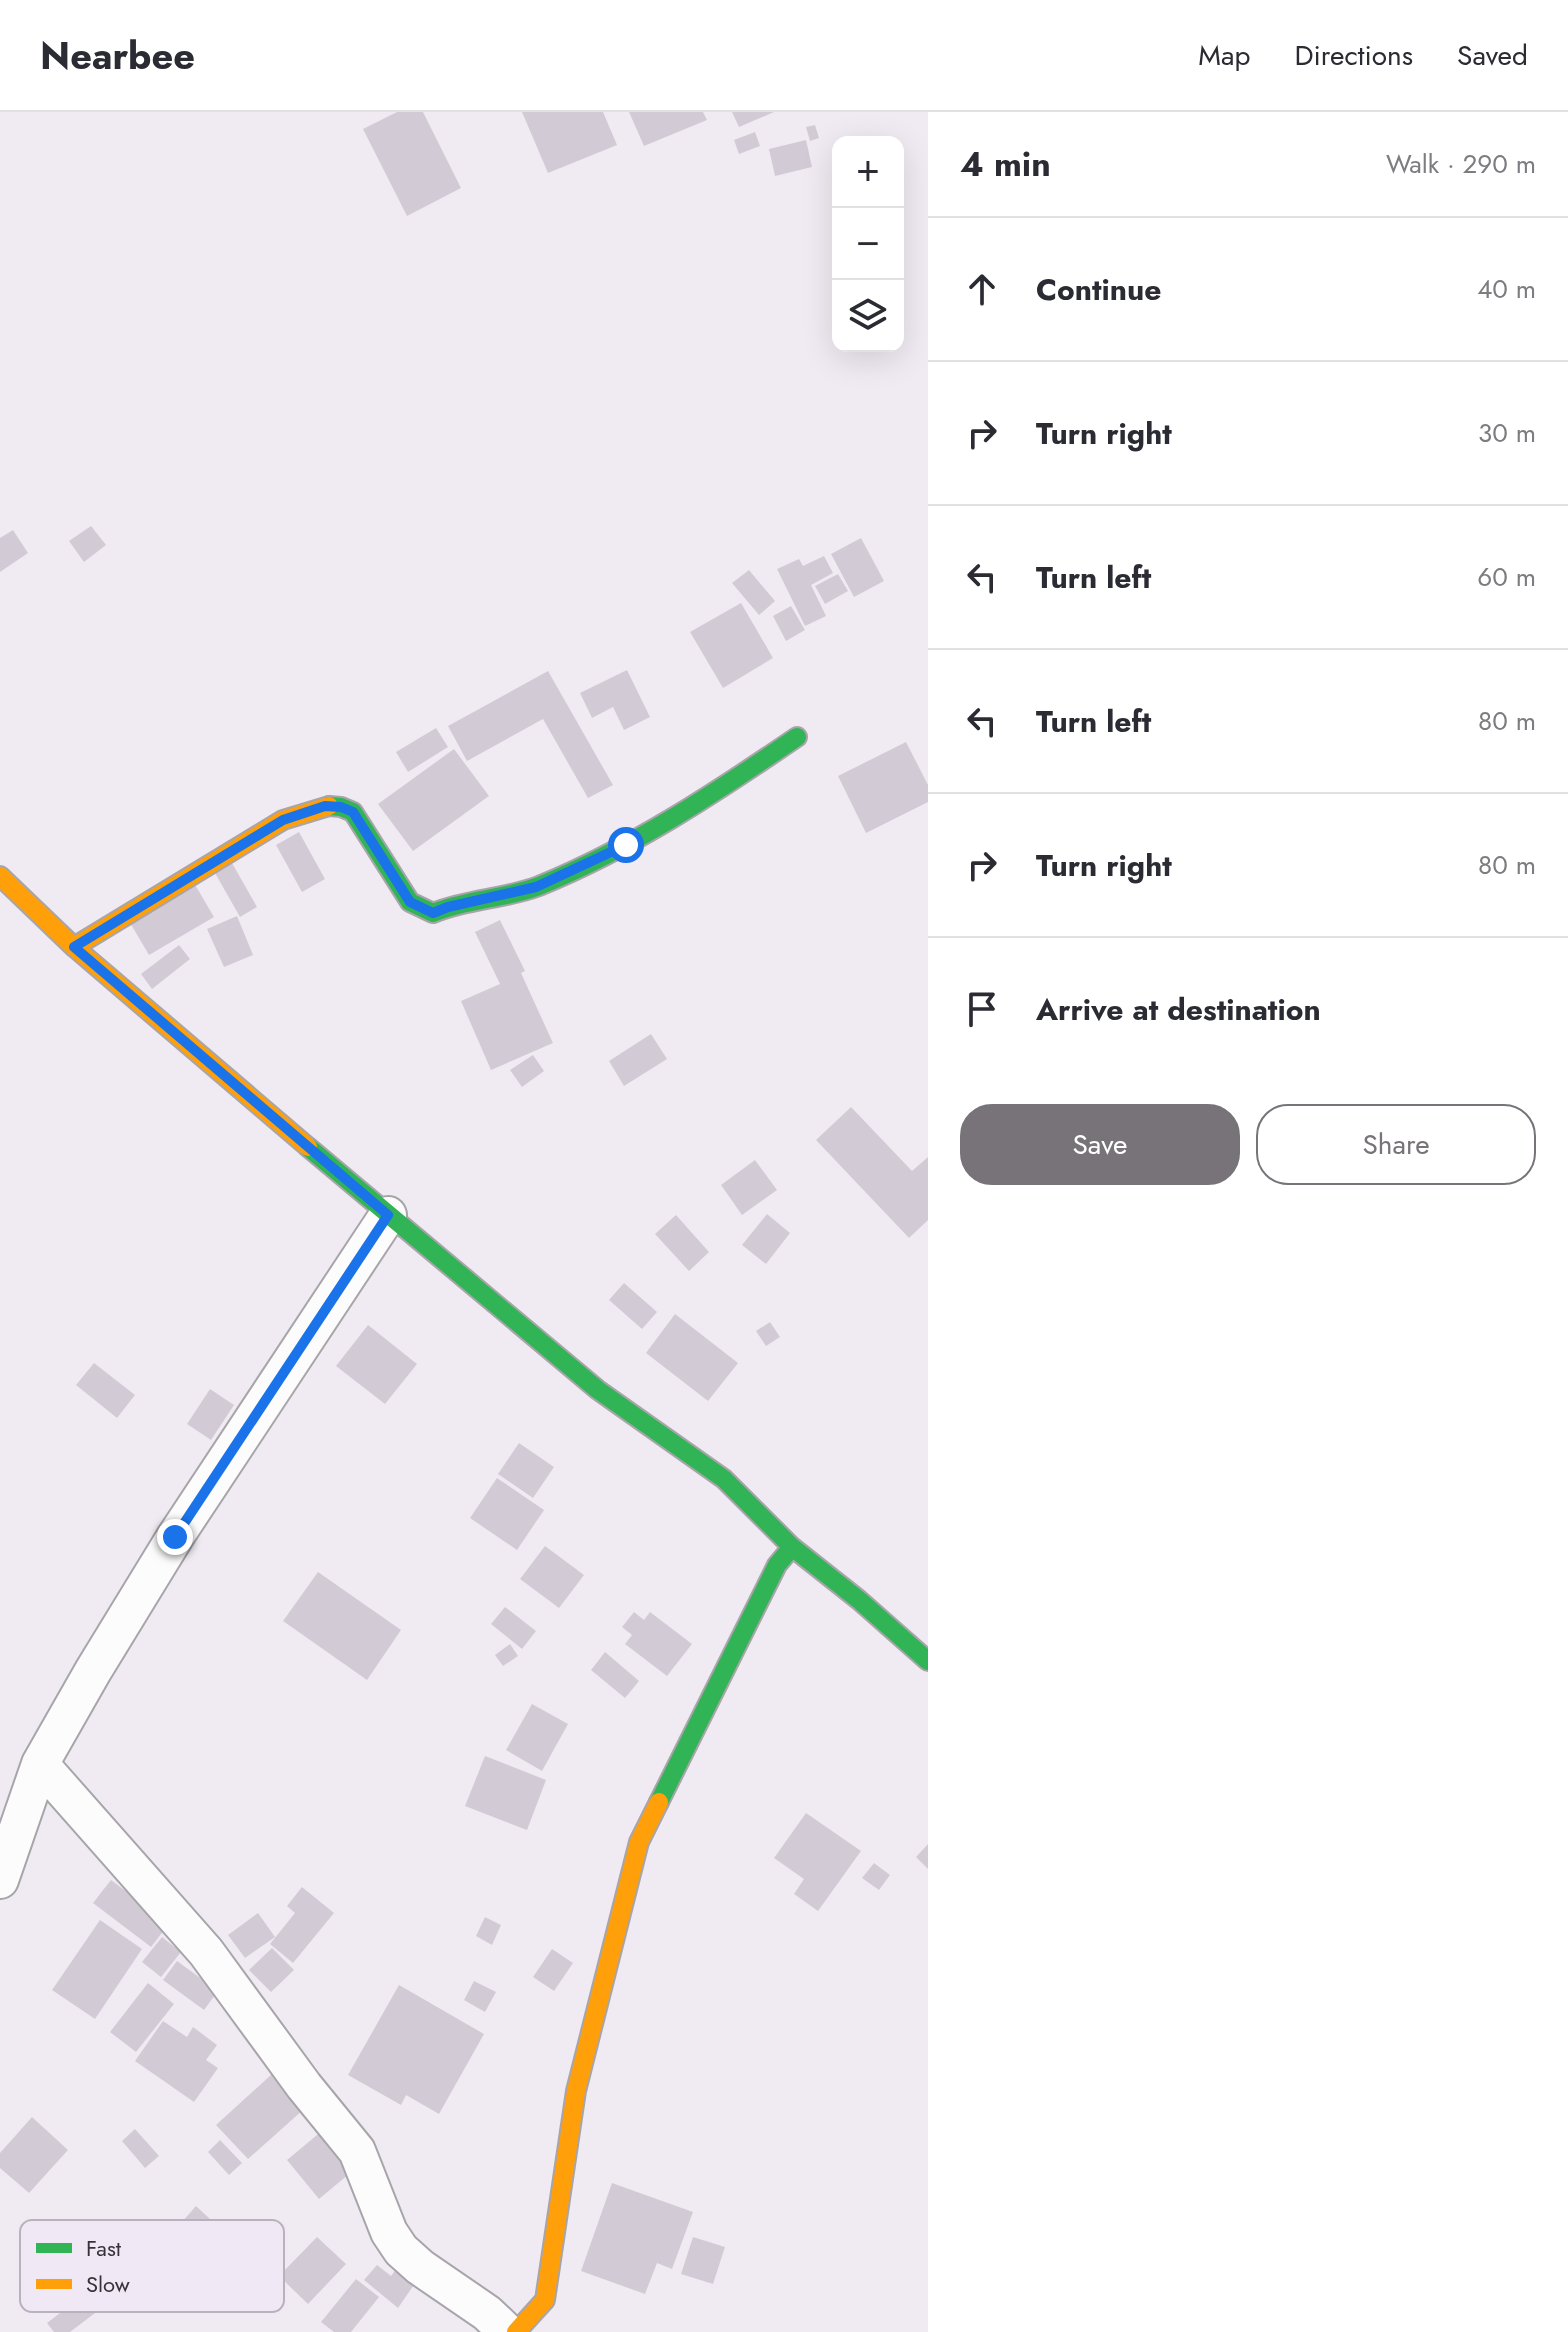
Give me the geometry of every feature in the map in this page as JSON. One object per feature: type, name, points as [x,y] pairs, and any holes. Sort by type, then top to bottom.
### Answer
[{"type":"street","points":[[74,947],[283,820],[325,806],[353,812],[410,902],[417,907],[433,913],[536,887],[626,845],[714,794],[797,737]]},
{"type":"street","points":[[0,876],[74,947],[388,1215],[598,1390],[724,1479],[792,1547],[859,1600],[928,1661]]},
{"type":"street","points":[[0,1880],[40,1764],[93,1671],[175,1537],[388,1215]]},
{"type":"street","points":[[516,2332],[545,2300],[576,2091],[639,1842],[777,1565],[792,1547]]},
{"type":"street","points":[[40,1764],[206,1952],[304,2086],[357,2151],[389,2232],[401,2250],[420,2267],[487,2313],[507,2332]]},
{"type":"building","points":[[397,112],[423,112],[461,188],[407,216],[363,129]]},
{"type":"building","points":[[522,112],[603,112],[617,145],[548,173]]},
{"type":"building","points":[[629,112],[703,112],[707,120],[644,146]]},
{"type":"building","points":[[732,112],[774,112],[739,127]]},
{"type":"building","points":[[815,125],[819,138],[810,141],[806,127]]},
{"type":"building","points":[[755,132],[760,146],[739,154],[734,140]]},
{"type":"building","points":[[806,140],[812,167],[775,176],[769,149]]},
{"type":"building","points":[[91,526],[106,545],[84,562],[69,541]]},
{"type":"building","points":[[13,530],[28,553],[0,572],[0,538]]},
{"type":"building","points":[[861,538],[884,581],[854,597],[831,554]]},
{"type":"building","points":[[824,556],[833,573],[811,585],[826,616],[805,626],[777,569],[799,559],[803,566]]},
{"type":"building","points":[[749,570],[775,601],[759,615],[732,583]]},
{"type":"building","points":[[838,574],[848,591],[825,604],[815,586]]},
{"type":"building","points":[[741,603],[773,658],[723,688],[690,632]]},
{"type":"building","points":[[791,606],[805,630],[786,641],[773,616]]},
{"type":"building","points":[[627,670],[650,717],[624,730],[613,707],[592,718],[580,693]]},
{"type":"building","points":[[548,671],[613,785],[588,798],[543,719],[467,761],[448,726]]},
{"type":"building","points":[[436,728],[448,747],[408,772],[396,752]]},
{"type":"building","points":[[906,742],[928,785],[928,802],[866,833],[838,776]]},
{"type":"building","points":[[454,749],[489,796],[413,851],[378,804]]},
{"type":"building","points":[[299,832],[325,879],[302,892],[276,845]]},
{"type":"building","points":[[232,863],[257,907],[240,917],[215,873]]},
{"type":"building","points":[[194,883],[214,917],[149,955],[129,921]]},
{"type":"building","points":[[237,916],[253,955],[224,967],[207,929]]},
{"type":"building","points":[[500,920],[525,971],[521,973],[553,1043],[491,1070],[461,1001],[500,984],[475,932]]},
{"type":"building","points":[[179,945],[190,959],[152,989],[141,974]]},
{"type":"building","points":[[651,1034],[667,1059],[624,1086],[609,1061]]},
{"type":"building","points":[[533,1055],[544,1071],[522,1087],[510,1070]]},
{"type":"building","points":[[851,1107],[912,1171],[928,1157],[928,1220],[909,1238],[816,1140]]},
{"type":"building","points":[[755,1160],[777,1190],[742,1215],[721,1185]]},
{"type":"building","points":[[767,1214],[790,1233],[766,1264],[742,1245]]},
{"type":"building","points":[[676,1215],[709,1252],[689,1271],[655,1234]]},
{"type":"building","points":[[624,1283],[657,1312],[642,1329],[609,1300]]},
{"type":"building","points":[[675,1314],[738,1363],[708,1401],[646,1353]]},
{"type":"building","points":[[770,1322],[780,1337],[766,1346],[756,1331]]},
{"type":"building","points":[[368,1325],[417,1364],[385,1404],[336,1366]]},
{"type":"building","points":[[94,1363],[135,1395],[117,1418],[76,1385]]},
{"type":"building","points":[[210,1389],[234,1405],[211,1440],[187,1424]]},
{"type":"building","points":[[519,1443],[554,1467],[533,1498],[498,1474]]},
{"type":"building","points":[[497,1478],[544,1510],[517,1550],[470,1518]]},
{"type":"building","points":[[545,1546],[584,1575],[559,1608],[520,1579]]},
{"type":"building","points":[[318,1572],[401,1630],[367,1680],[283,1621]]},
{"type":"building","points":[[505,1607],[536,1631],[522,1649],[491,1624]]},
{"type":"building","points":[[634,1612],[644,1620],[650,1612],[692,1644],[667,1676],[625,1644],[632,1635],[622,1627]]},
{"type":"building","points":[[510,1644],[518,1656],[503,1666],[495,1655]]},
{"type":"building","points":[[605,1652],[639,1681],[625,1698],[591,1670]]},
{"type":"building","points":[[532,1704],[568,1724],[542,1771],[506,1750]]},
{"type":"building","points":[[485,1756],[546,1780],[527,1830],[465,1806]]},
{"type":"building","points":[[806,1813],[861,1851],[818,1911],[794,1894],[804,1879],[774,1858]]},
{"type":"building","points":[[928,1844],[928,1869],[916,1857]]},
{"type":"building","points":[[874,1863],[890,1875],[879,1890],[862,1878]]},
{"type":"building","points":[[111,1880],[169,1924],[151,1947],[93,1903]]},
{"type":"building","points":[[302,1887],[334,1913],[293,1963],[270,1944],[295,1913],[287,1906]]},
{"type":"building","points":[[258,1913],[275,1937],[245,1958],[228,1935]]},
{"type":"building","points":[[485,1917],[501,1925],[492,1945],[476,1936]]},
{"type":"building","points":[[100,1920],[142,1949],[95,2019],[52,1990]]},
{"type":"building","points":[[162,1937],[181,1952],[161,1977],[142,1962]]},
{"type":"building","points":[[272,1948],[294,1970],[271,1992],[249,1970]]},
{"type":"building","points":[[552,1949],[573,1963],[554,1991],[533,1977]]},
{"type":"building","points":[[177,1961],[218,1991],[204,2010],[163,1980]]},
{"type":"building","points":[[474,1981],[496,1992],[485,2012],[464,2000]]},
{"type":"building","points":[[148,1983],[174,2004],[136,2052],[110,2032]]},
{"type":"building","points":[[399,1985],[484,2034],[439,2114],[406,2095],[401,2105],[348,2075]]},
{"type":"building","points":[[163,2021],[187,2037],[193,2027],[217,2045],[206,2060],[218,2068],[194,2102],[135,2061]]},
{"type":"building","points":[[272,2074],[304,2109],[248,2159],[216,2125]]},
{"type":"building","points":[[32,2117],[68,2150],[29,2193],[0,2168],[0,2153]]},
{"type":"building","points":[[135,2129],[159,2156],[145,2168],[122,2141]]},
{"type":"building","points":[[323,2130],[355,2169],[319,2199],[287,2160]]},
{"type":"building","points":[[220,2140],[242,2163],[229,2175],[208,2152]]},
{"type":"building","points":[[612,2183],[693,2212],[672,2269],[657,2263],[645,2294],[581,2271]]},
{"type":"building","points":[[196,2206],[211,2220],[184,2220]]},
{"type":"building","points":[[317,2237],[346,2264],[308,2304],[284,2281],[284,2271]]},
{"type":"building","points":[[693,2237],[725,2247],[713,2284],[681,2274]]},
{"type":"building","points":[[377,2265],[391,2276],[398,2267],[416,2282],[398,2308],[364,2280]]},
{"type":"building","points":[[356,2279],[379,2297],[351,2332],[334,2332],[321,2322]]},
{"type":"building","points":[[61,2312],[96,2312],[70,2332],[54,2332],[47,2323]]},
{"type":"traffic: fast","points":[[329,806],[353,812],[410,902],[433,913],[539,886],[607,855],[735,779],[797,737]]},
{"type":"traffic: fast","points":[[308,1147],[598,1390],[724,1479],[792,1547],[859,1600],[928,1661]]},
{"type":"traffic: fast","points":[[659,1802],[777,1565],[792,1547]]},
{"type":"traffic: slow","points":[[74,947],[283,820],[329,806]]},
{"type":"traffic: slow","points":[[0,876],[74,947],[308,1147]]},
{"type":"traffic: slow","points":[[516,2332],[545,2300],[576,2091],[639,1842],[659,1802]]},
{"type":"route","points":[[175,1537],[388,1215],[74,947],[283,820],[325,806],[353,812],[410,902],[433,913],[536,887],[626,845]]}]
